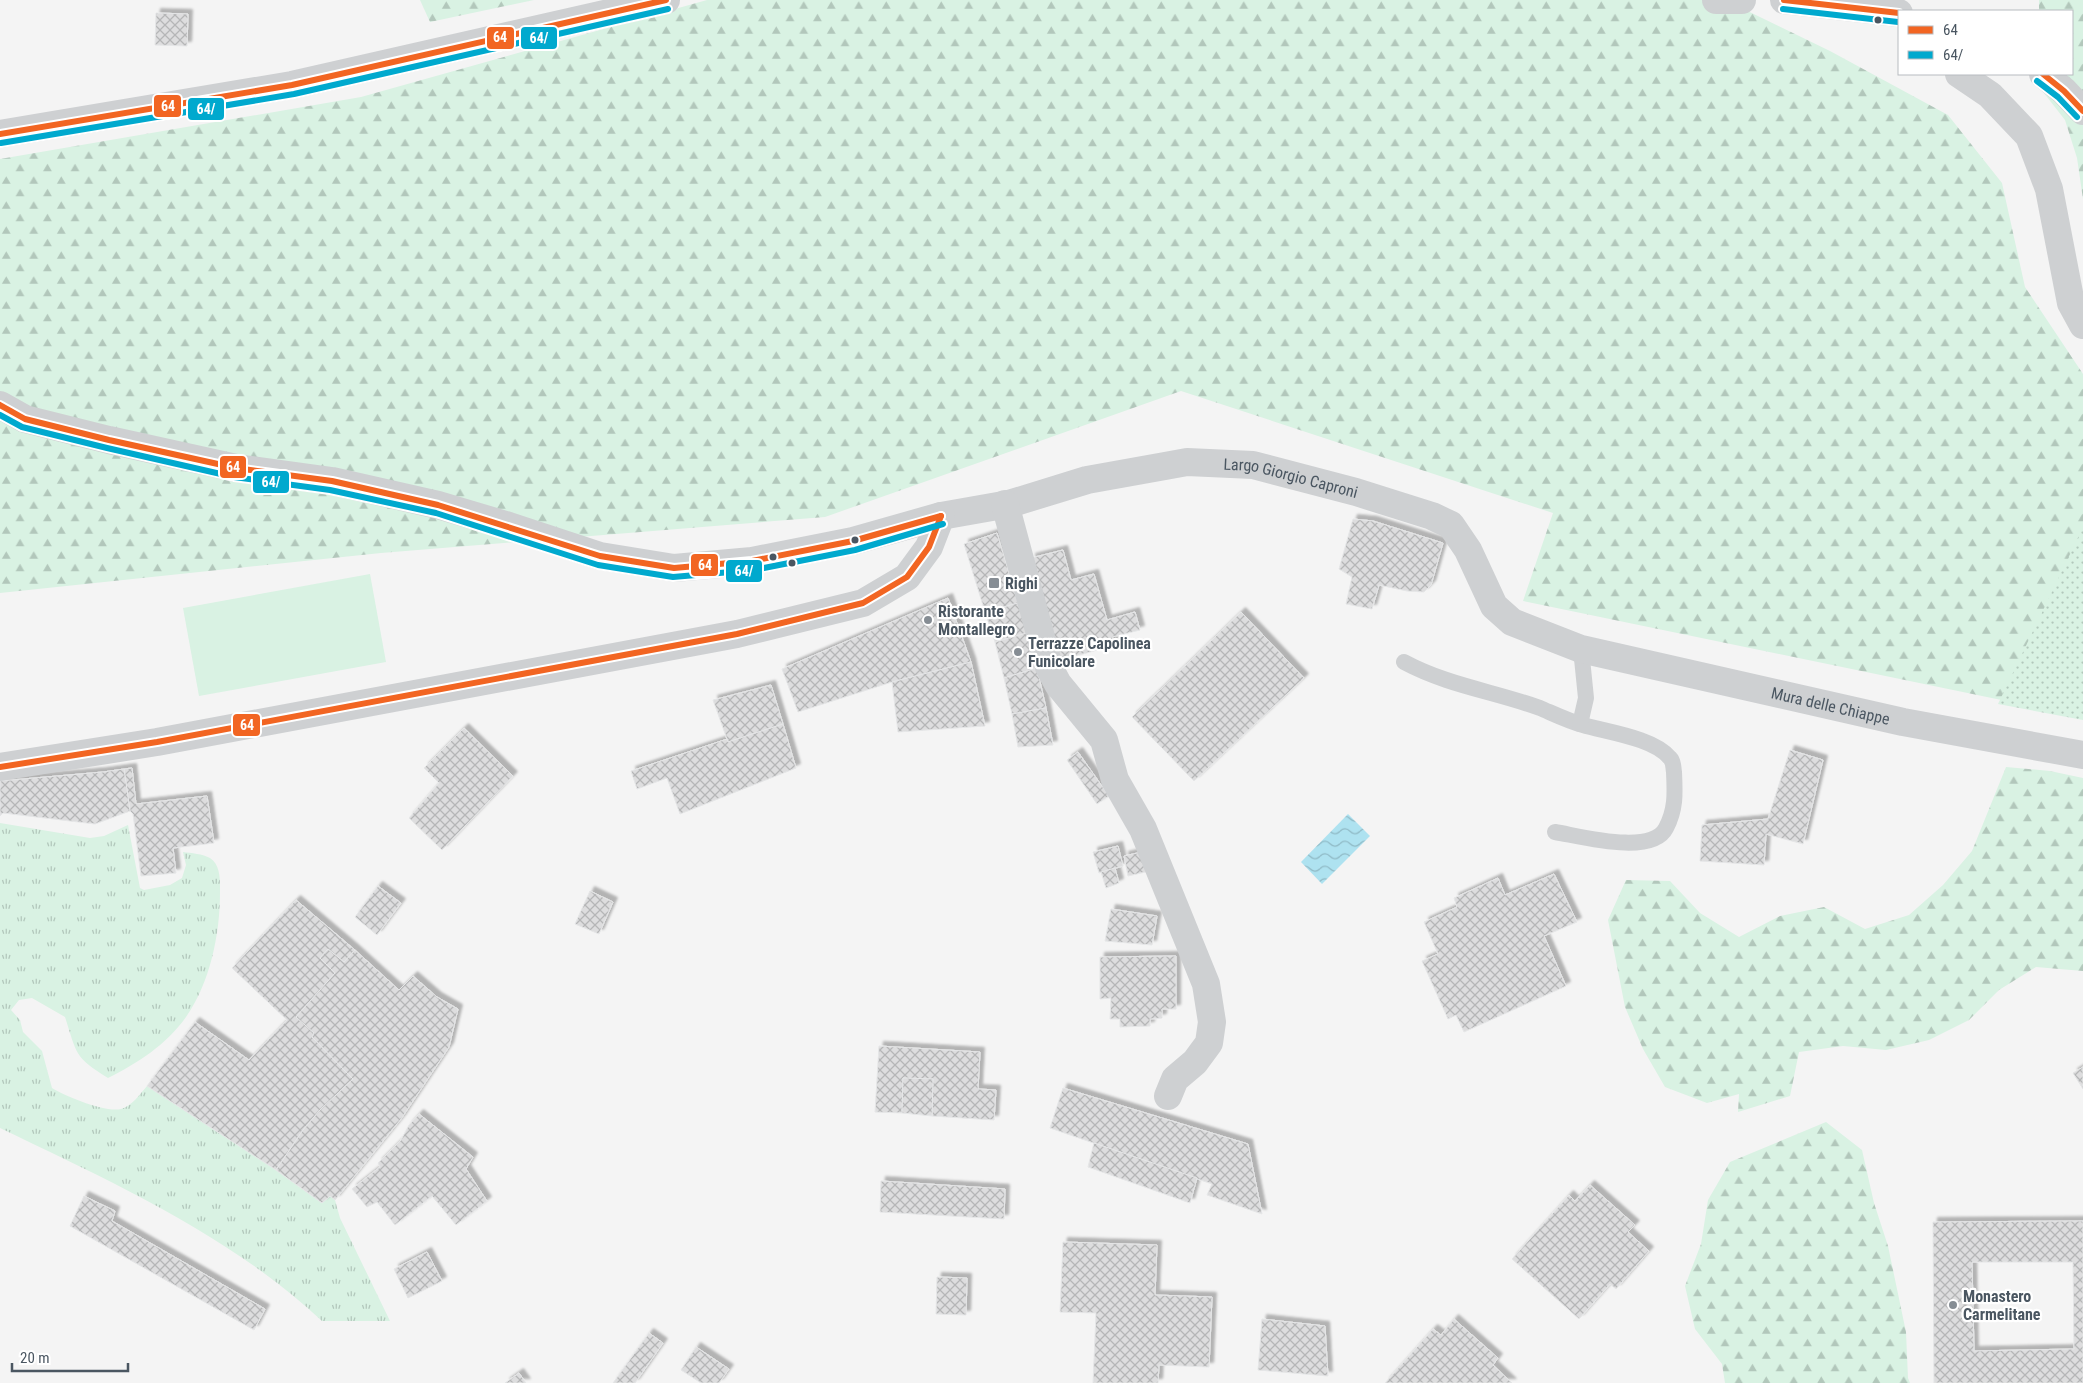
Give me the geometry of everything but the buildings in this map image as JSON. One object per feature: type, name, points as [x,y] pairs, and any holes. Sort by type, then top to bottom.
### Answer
[{"type":"street","points":[[0,134],[292,85],[666,0]]},
{"type":"street","points":[[1716,0],[1742,0]]},
{"type":"street","points":[[1784,0],[1898,13]]},
{"type":"street","points":[[1960,75],[1990,95],[2029,136],[2049,189],[2071,303],[2083,325]]},
{"type":"street","points":[[2044,75],[2064,91],[2083,111]]},
{"type":"street","name":"Largo Giorgio Caproni","points":[[0,405],[25,419],[109,440],[236,468],[332,482],[438,505],[510,526],[600,556],[674,568],[752,562],[853,541],[940,516],[1005,504],[1088,480],[1187,462],[1253,465],[1356,492],[1432,516],[1451,525],[1468,550],[1494,606],[1512,622],[1581,649]]},
{"type":"street","points":[[1005,504],[1048,666],[1058,684],[1104,740],[1115,780],[1143,829],[1206,984],[1212,1022],[1209,1042],[1195,1062],[1175,1079],[1168,1096]]},
{"type":"street","points":[[0,767],[156,742],[737,634],[863,603],[907,578],[929,547],[940,516]]},
{"type":"street","name":"Mura delle Chiappe","points":[[1581,649],[1903,722],[2083,755]]},
{"type":"lane","points":[[1580,724],[1586,698],[1581,649]]},
{"type":"lane","points":[[1404,662],[1448,682],[1540,708],[1580,724],[1653,745],[1666,753],[1672,761],[1676,797],[1672,814],[1664,831],[1655,839],[1632,844],[1555,832]]},
{"type":"green space","points":[[420,0],[534,0],[430,22]]},
{"type":"green space","points":[[707,0],[1725,0],[1830,51],[1948,115],[2002,183],[2025,287],[2083,374],[2083,717],[1523,601],[1553,513],[1181,391],[825,517],[381,553],[0,593],[0,159],[361,97]]},
{"type":"green space","points":[[2039,0],[2083,0],[2083,199],[2077,158],[2065,120],[2040,88],[2040,75],[2073,75],[2073,10],[2039,10]]},
{"type":"green space","points":[[2083,527],[2083,720],[1998,704]]},
{"type":"green space","points":[[370,574],[386,662],[199,696],[183,608]]},
{"type":"green space","points":[[2006,767],[2050,771],[2083,778],[2083,971],[2036,967],[1999,990],[1969,1020],[1929,1040],[1886,1050],[1843,1046],[1799,1052],[1790,1096],[1738,1112],[1739,1094],[1707,1103],[1665,1087],[1643,1049],[1625,1007],[1608,920],[1626,880],[1670,881],[1700,913],[1739,937],[1780,916],[1824,907],[1865,929],[1909,915],[1943,885],[1972,851]]},
{"type":"green space","points":[[0,823],[90,838],[104,836],[128,825],[140,888],[144,890],[170,885],[182,878],[186,865],[183,852],[204,856],[214,861],[220,878],[220,909],[216,941],[207,974],[186,1017],[170,1036],[151,1052],[108,1078],[89,1065],[78,1054],[65,1017],[32,998],[19,1000],[11,1010],[20,1020],[23,1032],[42,1051],[52,1088],[86,1103],[114,1110],[129,1105],[147,1086],[270,1166],[322,1203],[330,1196],[335,1200],[340,1218],[390,1321],[322,1321],[249,1262],[209,1236],[127,1190],[0,1128]]},
{"type":"green space","points":[[1826,1122],[1862,1150],[1874,1203],[1888,1246],[1906,1332],[1908,1378],[1910,1383],[1725,1383],[1722,1364],[1695,1329],[1685,1286],[1701,1244],[1708,1200],[1730,1162]]},
{"type":"water","points":[[1348,814],[1370,836],[1322,884],[1301,862]]},
{"type":"transit line","name":"64","points":[[0,134],[292,85],[666,0]]},
{"type":"transit line","name":"64","points":[[1784,0],[1898,13]]},
{"type":"transit line","name":"64/","points":[[1,143],[294,94],[668,9]]},
{"type":"transit line","name":"64/","points":[[1783,9],[1898,22]]},
{"type":"transit line","name":"64","points":[[2044,75],[2064,91],[2083,111]]},
{"type":"transit line","name":"64/","points":[[2037,81],[2058,97],[2077,117]]},
{"type":"transit line","name":"64","points":[[0,405],[25,419],[109,440],[236,468],[332,481],[438,505],[600,556],[674,568],[752,561],[853,541],[941,516]]},
{"type":"transit line","name":"64/","points":[[0,415],[22,427],[107,448],[234,477],[330,490],[436,513],[598,565],[673,577],[754,570],[855,550],[943,524]]},
{"type":"transit line","name":"64","points":[[0,767],[157,742],[737,634],[863,603],[907,577],[929,547],[941,516]]},
{"type":"place","name":"Righi","points":[[994,583]]},
{"type":"place","name":"Ristorante Montallegro","points":[[928,620]]},
{"type":"place","name":"Terrazze Capolinea Funicolare","points":[[1018,652]]},
{"type":"place","name":"Monastero Carmelitane","points":[[1953,1305]]}]
